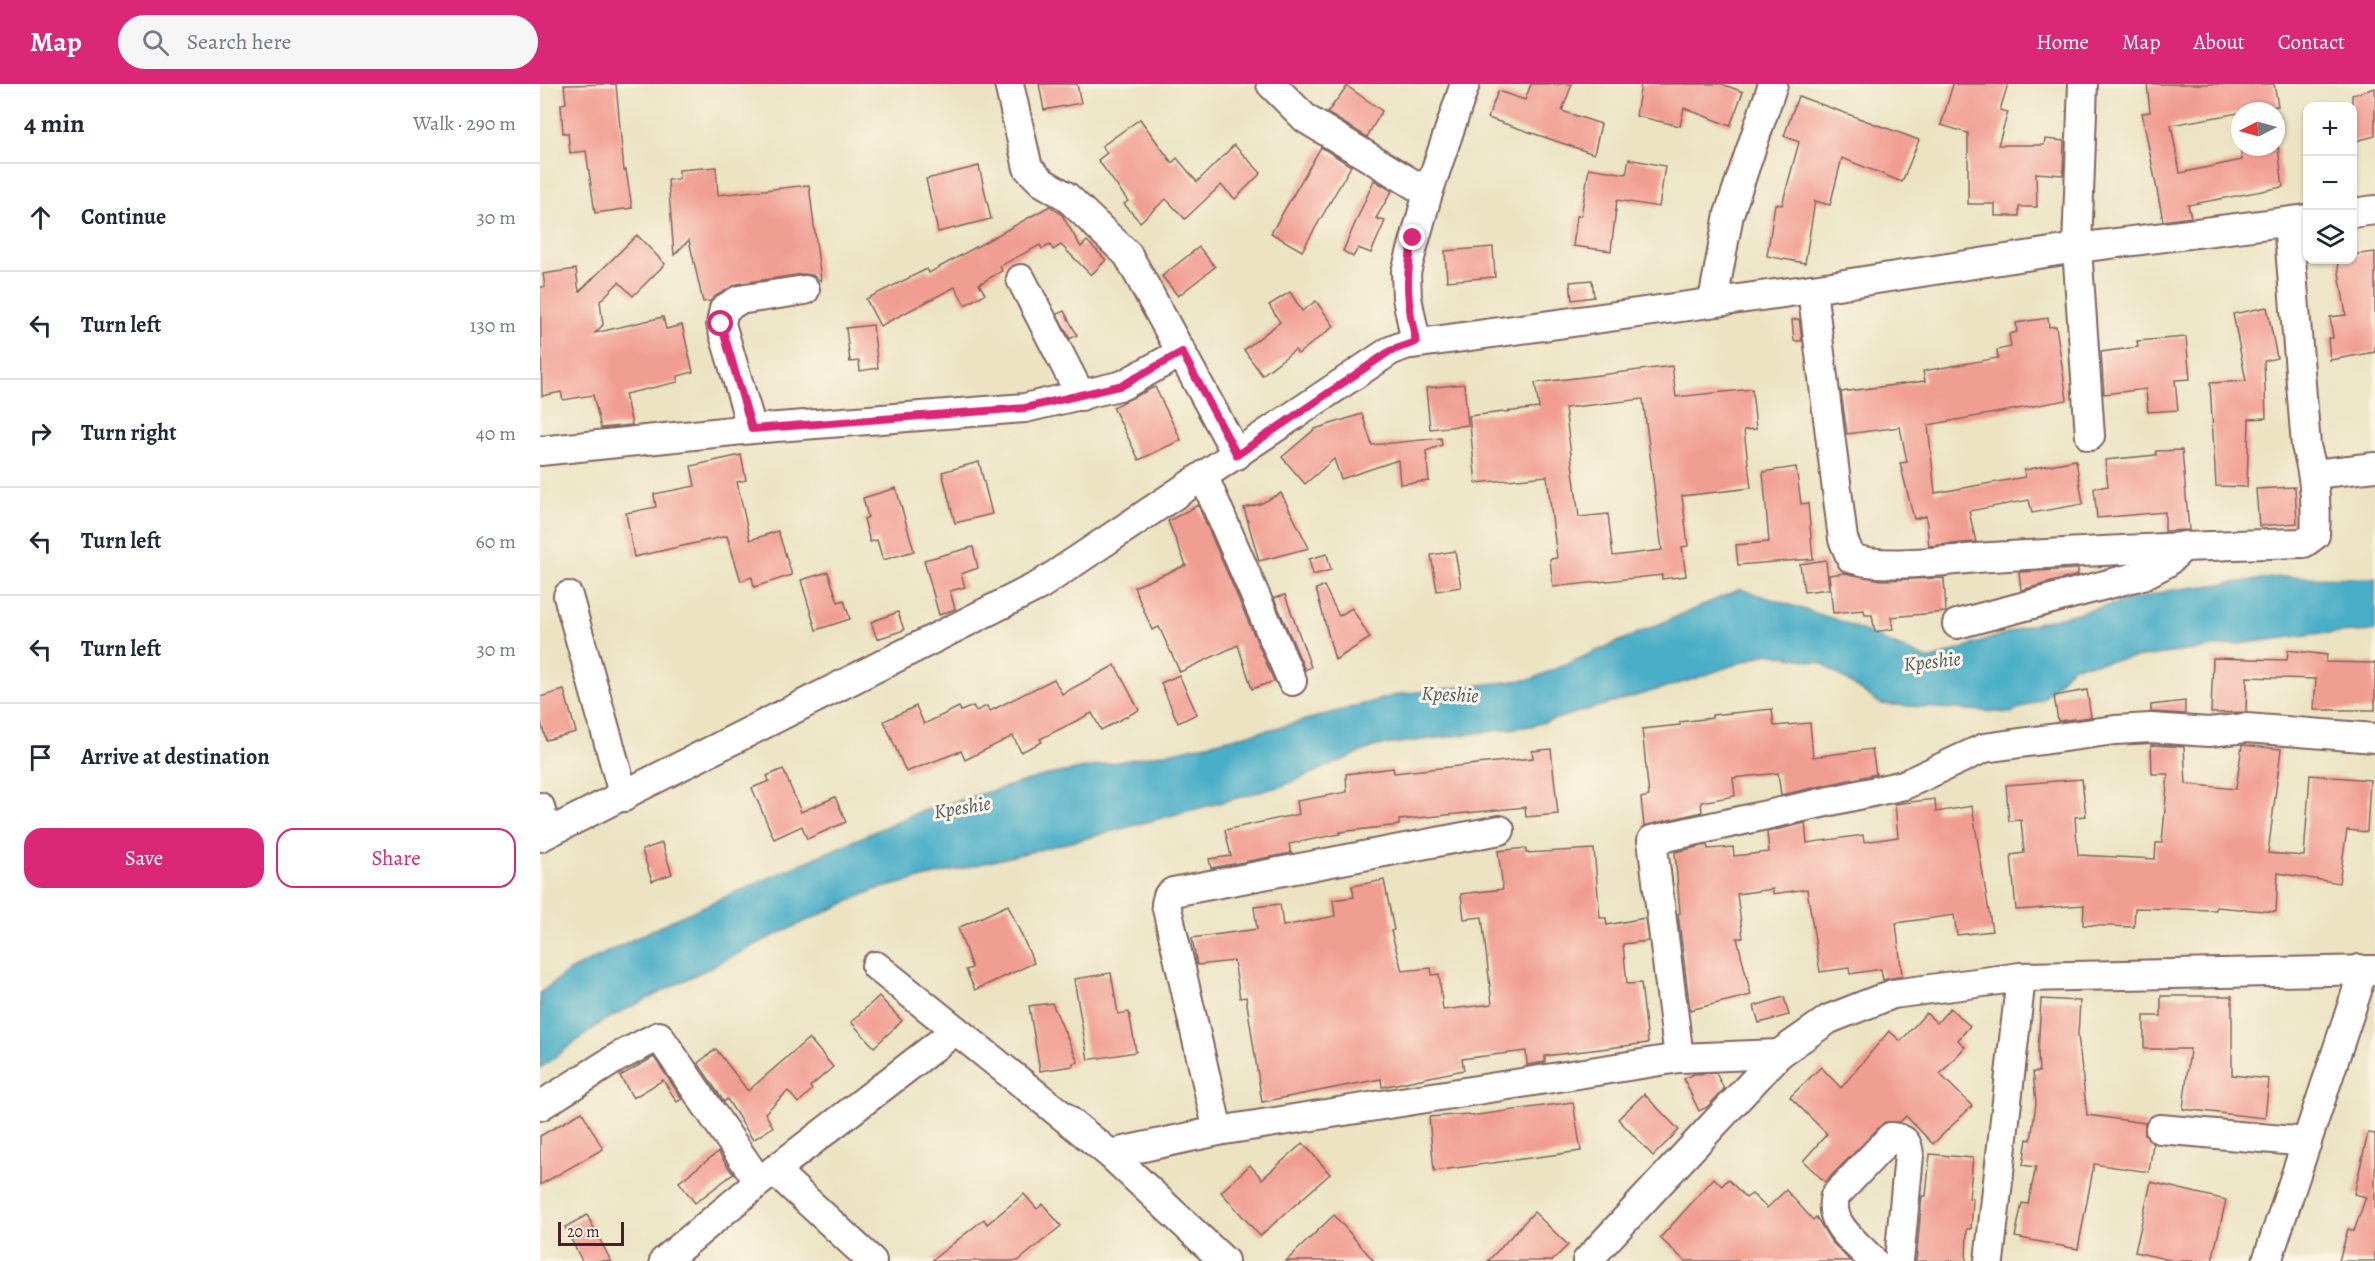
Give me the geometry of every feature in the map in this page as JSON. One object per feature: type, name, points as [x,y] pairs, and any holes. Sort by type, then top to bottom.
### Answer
[{"type":"street","points":[[1009,84],[1028,168],[1042,182],[1066,196],[1128,255],[1237,455]]},
{"type":"street","points":[[1271,84],[1306,119],[1428,193]]},
{"type":"street","points":[[1416,342],[1407,298],[1406,272],[1428,193],[1465,84]]},
{"type":"street","points":[[1713,301],[1729,214],[1773,84]]},
{"type":"street","points":[[2083,84],[2077,248],[2090,436]]},
{"type":"street","points":[[2357,212],[2375,210]]},
{"type":"street","points":[[542,826],[624,796],[1030,591],[1390,351],[1416,342],[1812,289],[2077,248],[2298,220],[2306,446],[2314,474],[2315,536],[2304,543],[2184,546],[1911,562],[1863,563],[1851,558],[1843,539],[1812,289]]},
{"type":"street","points":[[1021,279],[1081,396]]},
{"type":"street","points":[[752,429],[721,324],[724,309],[739,300],[805,290]]},
{"type":"street","points":[[540,451],[752,429],[997,412],[1081,396],[1133,381],[1182,352]]},
{"type":"street","points":[[2314,474],[2375,467]]},
{"type":"street","points":[[1204,477],[1292,681]]},
{"type":"street","points":[[1957,624],[2143,575],[2166,563],[2184,546]]},
{"type":"street","points":[[568,596],[624,796]]},
{"type":"street","points":[[1679,1058],[1652,840],[1904,785],[1984,748],[2115,730],[2151,728],[2209,732],[2246,728],[2375,738]]},
{"type":"street","points":[[1218,1131],[1166,904],[1168,896],[1173,892],[1500,830]]},
{"type":"street","points":[[876,966],[1110,1154],[1224,1261]]},
{"type":"street","points":[[1599,1257],[1779,1054],[1829,1019],[1893,994],[2021,977],[2367,970],[2356,992],[2267,1261]]},
{"type":"street","points":[[1989,1261],[2021,977]]},
{"type":"street","points":[[664,1261],[766,1176],[955,1031]]},
{"type":"street","points":[[540,1106],[618,1057],[659,1036],[766,1176],[872,1261]]},
{"type":"street","points":[[1110,1154],[1218,1131],[1679,1058],[1779,1054]]},
{"type":"street","points":[[2160,1129],[2307,1142]]},
{"type":"street","points":[[1873,1261],[1834,1219],[1832,1208],[1835,1196],[1891,1137],[1901,1138],[1908,1145],[1909,1155],[1899,1261]]},
{"type":"water","name":"Kpeshie","points":[[2280,577],[2375,578],[2375,631],[2314,634],[2073,666],[2044,698],[2011,713],[1881,704],[1821,663],[1768,653],[1691,680],[1531,726],[1376,746],[1282,786],[1083,839],[874,890],[771,937],[605,1020],[540,1068],[540,993],[569,971],[675,919],[919,812],[1043,776],[1182,750],[1284,726],[1400,694],[1532,679],[1740,589],[1843,622],[1929,660],[2036,623],[2172,590]]},
{"type":"building","points":[[616,84],[624,171],[626,170],[632,208],[595,213],[586,151],[570,153],[568,133],[563,133],[561,104],[566,103],[564,85]]},
{"type":"building","points":[[1039,84],[1077,84],[1081,103],[1044,110]]},
{"type":"building","points":[[1531,84],[1572,84],[1562,111],[1601,124],[1594,154],[1488,118],[1498,91],[1525,100]]},
{"type":"building","points":[[1641,84],[1722,84],[1743,92],[1730,126],[1684,108],[1680,126],[1636,116]]},
{"type":"building","points":[[1953,84],[2008,84],[2000,110],[2008,112],[1998,145],[2044,145],[2045,139],[2064,141],[2063,175],[2036,173],[2037,207],[2019,207],[2019,216],[1995,216],[1995,204],[1968,204],[1968,133],[1941,125]]},
{"type":"building","points":[[2147,84],[2274,84],[2277,102],[2231,102],[2231,114],[2171,125],[2180,173],[2242,160],[2241,156],[2279,156],[2283,187],[2188,205],[2191,217],[2163,221],[2142,113],[2150,112]]},
{"type":"building","points":[[1347,86],[1382,111],[1367,137],[1327,113]]},
{"type":"building","points":[[2375,88],[2375,136],[2357,141],[2357,102],[2352,102],[2352,95]]},
{"type":"building","points":[[1798,96],[1919,140],[1902,182],[1842,158],[1830,205],[1815,201],[1805,263],[1767,256],[1775,204],[1782,205],[1799,142],[1784,136]]},
{"type":"building","points":[[1140,119],[1172,163],[1177,158],[1197,182],[1234,145],[1261,173],[1235,199],[1221,185],[1185,219],[1166,199],[1140,222],[1124,204],[1128,201],[1098,160],[1107,153],[1102,146]]},
{"type":"building","points":[[1321,147],[1351,166],[1302,251],[1271,233]]},
{"type":"building","points":[[1629,159],[1665,166],[1659,207],[1617,200],[1611,251],[1573,246],[1577,216],[1581,216],[1589,168],[1626,174]]},
{"type":"building","points":[[979,166],[991,219],[938,232],[926,179]]},
{"type":"building","points":[[716,167],[718,195],[809,185],[821,281],[812,275],[803,274],[737,284],[710,301],[703,302],[689,240],[674,255],[668,180],[679,179],[679,170]]},
{"type":"building","points":[[1374,180],[1392,191],[1376,218],[1385,221],[1371,253],[1358,248],[1353,257],[1343,251]]},
{"type":"building","points":[[1050,206],[1062,215],[1081,247],[1087,241],[1106,260],[1091,275],[1061,245],[1053,250],[1050,245],[1042,249],[1040,245],[1000,266],[1002,271],[979,284],[985,294],[965,305],[955,287],[880,326],[866,299],[927,269],[929,273]]},
{"type":"building","points":[[637,235],[665,264],[633,296],[619,282],[600,301],[603,325],[595,333],[663,317],[666,329],[682,325],[693,372],[678,376],[678,382],[625,394],[632,425],[601,428],[593,395],[563,400],[561,392],[542,396],[540,287],[545,287],[543,274],[576,269],[579,292]]},
{"type":"building","points":[[1199,247],[1215,267],[1178,296],[1162,276]]},
{"type":"building","points":[[1493,247],[1495,277],[1447,281],[1445,251]]},
{"type":"building","points":[[2375,252],[2375,352],[2330,360],[2328,338],[2333,338],[2330,317],[2346,315],[2338,264],[2357,264],[2357,254]]},
{"type":"building","points":[[1592,280],[1594,297],[1572,300],[1570,282]]},
{"type":"building","points":[[1290,292],[1302,311],[1316,301],[1334,326],[1298,354],[1295,350],[1262,375],[1244,350],[1280,322],[1269,305]]},
{"type":"building","points":[[2267,307],[2277,358],[2264,361],[2266,418],[2249,419],[2247,487],[2216,486],[2210,383],[2246,381],[2233,314]]},
{"type":"building","points":[[1064,311],[1077,335],[1070,339],[1057,314]]},
{"type":"building","points":[[2048,318],[2049,327],[2056,326],[2067,400],[1928,425],[1935,493],[2025,477],[2024,470],[2076,460],[2083,504],[2032,513],[2029,500],[1969,511],[1976,542],[1929,546],[1926,516],[1914,519],[1900,463],[1907,462],[1900,427],[1847,434],[1841,392],[1925,381],[1923,371],[1998,358],[1997,350],[2011,347],[2009,334],[2017,332],[2016,323]]},
{"type":"building","points":[[1799,319],[1802,341],[1794,341],[1792,320]]},
{"type":"building","points":[[873,325],[878,368],[860,371],[859,361],[850,362],[846,328]]},
{"type":"building","points":[[2186,337],[2190,379],[2175,380],[2178,410],[2148,412],[2146,389],[2104,394],[2101,352],[2138,347],[2137,341]]},
{"type":"building","points":[[1672,366],[1676,397],[1752,389],[1756,429],[1744,430],[1751,488],[1682,496],[1688,546],[1682,547],[1686,576],[1662,579],[1662,575],[1553,587],[1550,559],[1557,558],[1547,476],[1476,483],[1469,416],[1539,408],[1535,383]],"holes":[[[1643,399],[1662,550],[1613,556],[1608,514],[1579,517],[1565,408]]]},
{"type":"building","points":[[1464,384],[1468,425],[1430,429],[1426,388]]},
{"type":"building","points":[[1155,387],[1181,440],[1139,460],[1113,407]]},
{"type":"building","points":[[1362,414],[1372,445],[1441,438],[1442,445],[1426,451],[1429,481],[1400,484],[1398,460],[1341,479],[1334,459],[1305,484],[1282,457],[1315,429]]},
{"type":"building","points":[[2182,450],[2189,530],[2165,531],[2165,512],[2097,518],[2094,488],[2108,486],[2105,460],[2156,455],[2156,451]]},
{"type":"building","points":[[741,455],[746,480],[737,482],[750,540],[778,531],[792,575],[754,587],[752,577],[741,581],[727,536],[634,557],[626,513],[656,507],[654,494],[695,486],[691,466]]},
{"type":"building","points":[[979,462],[992,514],[955,523],[942,472]]},
{"type":"building","points":[[1796,467],[1801,504],[1808,503],[1813,559],[1738,565],[1736,545],[1769,542],[1763,472]]},
{"type":"building","points":[[2295,487],[2297,523],[2259,526],[2256,489]]},
{"type":"building","points":[[896,488],[914,551],[883,560],[877,540],[870,542],[864,519],[868,517],[863,498]]},
{"type":"building","points":[[1281,493],[1309,548],[1259,561],[1244,508],[1260,504]]},
{"type":"building","points":[[1198,505],[1274,681],[1252,689],[1238,645],[1180,672],[1159,627],[1152,630],[1134,587],[1186,565],[1168,521]]},
{"type":"building","points":[[973,547],[978,568],[961,574],[965,587],[950,591],[955,609],[939,615],[924,560]]},
{"type":"building","points":[[1455,551],[1461,587],[1437,591],[1431,555]]},
{"type":"building","points":[[1327,554],[1331,570],[1313,575],[1309,559]]},
{"type":"building","points":[[1826,560],[1829,589],[1804,592],[1800,564]]},
{"type":"building","points":[[2078,569],[2078,575],[2021,590],[2019,572]]},
{"type":"building","points":[[828,572],[838,602],[844,600],[850,619],[816,630],[801,580]]},
{"type":"building","points":[[1845,573],[1881,580],[1944,578],[1946,612],[1891,617],[1893,629],[1875,632],[1872,615],[1865,615],[1864,610],[1833,613],[1829,575]]},
{"type":"building","points":[[1324,586],[1339,616],[1352,608],[1370,638],[1335,660],[1316,589]]},
{"type":"building","points":[[1285,595],[1311,667],[1305,670],[1274,598]]},
{"type":"building","points":[[898,612],[904,630],[877,639],[871,622]]},
{"type":"building","points":[[2288,650],[2327,655],[2326,662],[2375,663],[2375,710],[2314,710],[2316,679],[2247,677],[2246,712],[2211,713],[2213,658],[2287,660]]},
{"type":"building","points":[[1115,665],[1139,710],[1101,730],[1092,713],[1040,739],[1042,742],[1021,752],[1013,736],[965,760],[961,751],[906,772],[884,721],[916,706],[924,724],[959,707],[961,711],[973,706],[976,711],[987,706],[990,711],[1054,679],[1062,694]]},
{"type":"building","points":[[1179,675],[1197,714],[1178,723],[1161,683]]},
{"type":"building","points":[[564,690],[576,732],[546,740],[540,719],[540,697]]},
{"type":"building","points":[[2087,690],[2091,717],[2058,721],[2054,696]]},
{"type":"building","points":[[2185,701],[2185,714],[2151,712],[2151,705]]},
{"type":"building","points":[[1772,709],[1774,726],[1810,723],[1813,757],[1872,749],[1876,774],[1781,795],[1778,773],[1733,778],[1735,796],[1701,802],[1702,812],[1644,826],[1641,798],[1649,796],[1642,729],[1680,725],[1680,722],[1712,718],[1712,715]]},
{"type":"building","points":[[2151,745],[2184,747],[2186,784],[2236,789],[2242,745],[2281,749],[2268,853],[2304,856],[2310,775],[2370,780],[2367,832],[2347,830],[2339,883],[2278,873],[2276,912],[2216,907],[2216,910],[2135,908],[2134,927],[2083,925],[2084,905],[2016,910],[2011,855],[2024,853],[2021,820],[2009,821],[2006,785],[2082,779],[2086,816],[2075,817],[2078,855],[2155,859],[2156,843],[2162,843],[2168,774],[2152,774]]},
{"type":"building","points":[[1551,749],[1558,814],[1526,817],[1525,807],[1399,820],[1399,825],[1340,832],[1340,834],[1289,844],[1291,853],[1211,868],[1209,859],[1231,856],[1225,830],[1299,814],[1297,801],[1347,792],[1346,774],[1393,768],[1394,773],[1533,758],[1532,751]]},
{"type":"building","points":[[783,769],[801,812],[835,797],[846,822],[807,839],[802,826],[774,839],[752,788],[769,781],[767,776]]},
{"type":"building","points":[[1935,799],[1936,812],[1972,806],[1992,931],[1957,935],[1954,915],[1896,923],[1902,976],[1883,980],[1881,969],[1850,974],[1849,968],[1820,972],[1807,889],[1773,894],[1773,889],[1737,894],[1743,938],[1737,938],[1751,995],[1690,1010],[1678,914],[1680,913],[1675,852],[1707,845],[1708,849],[1733,847],[1734,856],[1769,852],[1767,832],[1805,823],[1807,843],[1863,835],[1864,842],[1898,837],[1895,804]]},
{"type":"building","points":[[662,843],[672,874],[652,881],[642,850]]},
{"type":"building","points":[[1526,848],[1526,853],[1594,849],[1600,918],[1606,918],[1607,925],[1645,918],[1648,941],[1623,944],[1627,984],[1641,983],[1648,1043],[1545,1056],[1545,1062],[1527,1065],[1526,1051],[1462,1059],[1464,1070],[1382,1087],[1381,1079],[1262,1102],[1246,997],[1240,998],[1234,961],[1197,965],[1192,938],[1257,929],[1254,907],[1280,904],[1283,926],[1335,916],[1333,900],[1354,897],[1352,886],[1384,880],[1394,930],[1391,931],[1402,971],[1431,968],[1432,975],[1439,974],[1443,1010],[1492,1004],[1482,917],[1464,919],[1461,894],[1503,889],[1498,851]]},
{"type":"building","points":[[1008,905],[1034,963],[975,990],[966,970],[972,968],[958,928]]},
{"type":"building","points":[[1111,973],[1118,1014],[1129,1012],[1136,1052],[1088,1060],[1074,979]]},
{"type":"building","points":[[879,996],[902,1021],[874,1047],[851,1022]]},
{"type":"building","points":[[2161,996],[2232,996],[2232,1075],[2269,1079],[2265,1118],[2183,1109],[2190,1049],[2144,1049],[2144,1016],[2161,1016]]},
{"type":"building","points":[[1784,997],[1789,1015],[1759,1023],[1754,1006]]},
{"type":"building","points":[[2041,999],[2080,1001],[2078,1035],[2087,1115],[2145,1123],[2145,1135],[2153,1144],[2149,1172],[2094,1164],[2078,1249],[2015,1237],[2022,1203],[2028,1204],[2036,1167],[2023,1165],[2027,1139],[2031,1140],[2036,1103],[2033,1072],[2039,1072]]},
{"type":"building","points":[[1052,1003],[1078,1062],[1073,1063],[1073,1066],[1040,1071],[1029,1006]]},
{"type":"building","points":[[1950,1008],[1970,1026],[1958,1040],[1965,1047],[1940,1074],[1972,1106],[1933,1144],[1906,1116],[1900,1122],[1885,1122],[1825,1182],[1803,1161],[1827,1134],[1790,1097],[1821,1067],[1841,1088],[1889,1031],[1901,1041],[1926,1013],[1937,1023]]},
{"type":"building","points":[[809,1038],[833,1067],[810,1087],[812,1090],[798,1103],[788,1091],[765,1113],[773,1127],[753,1140],[727,1099],[724,1102],[698,1063],[716,1049],[748,1091]]},
{"type":"building","points":[[654,1057],[682,1099],[677,1102],[663,1080],[633,1098],[620,1076]]},
{"type":"building","points":[[1716,1073],[1724,1089],[1707,1107],[1699,1111],[1684,1079],[1694,1074]]},
{"type":"building","points":[[1644,1094],[1679,1130],[1653,1156],[1618,1119]]},
{"type":"building","points":[[1573,1102],[1581,1151],[1434,1171],[1429,1117],[1469,1114],[1470,1116]]},
{"type":"building","points":[[582,1112],[603,1149],[540,1185],[540,1136]]},
{"type":"building","points":[[2368,1133],[2375,1134],[2375,1261],[2339,1261],[2348,1229],[2354,1231],[2366,1197],[2354,1194]]},
{"type":"building","points":[[1303,1143],[1330,1174],[1260,1236],[1221,1192],[1250,1165],[1262,1179]]},
{"type":"building","points":[[718,1152],[733,1174],[695,1203],[679,1182]]},
{"type":"building","points":[[1930,1154],[1973,1158],[1969,1199],[1973,1199],[1971,1229],[1967,1229],[1966,1261],[1916,1261],[1922,1196],[1926,1196]]},
{"type":"building","points":[[1714,1178],[1722,1186],[1728,1179],[1746,1198],[1752,1194],[1767,1208],[1786,1190],[1813,1220],[1816,1217],[1831,1241],[1850,1261],[1685,1261],[1660,1238]]},
{"type":"building","points":[[2151,1182],[2226,1200],[2212,1261],[2174,1261],[2135,1252]]},
{"type":"building","points":[[1024,1194],[1037,1209],[1043,1204],[1061,1226],[1018,1261],[931,1261],[984,1219],[987,1224]]},
{"type":"building","points":[[1534,1212],[1568,1245],[1552,1261],[1488,1261]]},
{"type":"building","points":[[587,1215],[611,1261],[582,1261],[565,1227]]},
{"type":"building","points":[[1334,1215],[1374,1261],[1286,1261]]},
{"type":"route","points":[[721,324],[752,429],[997,412],[1025,408],[1123,385],[1182,352],[1237,455],[1390,351],[1416,342],[1407,298],[1406,272],[1413,238]]}]
